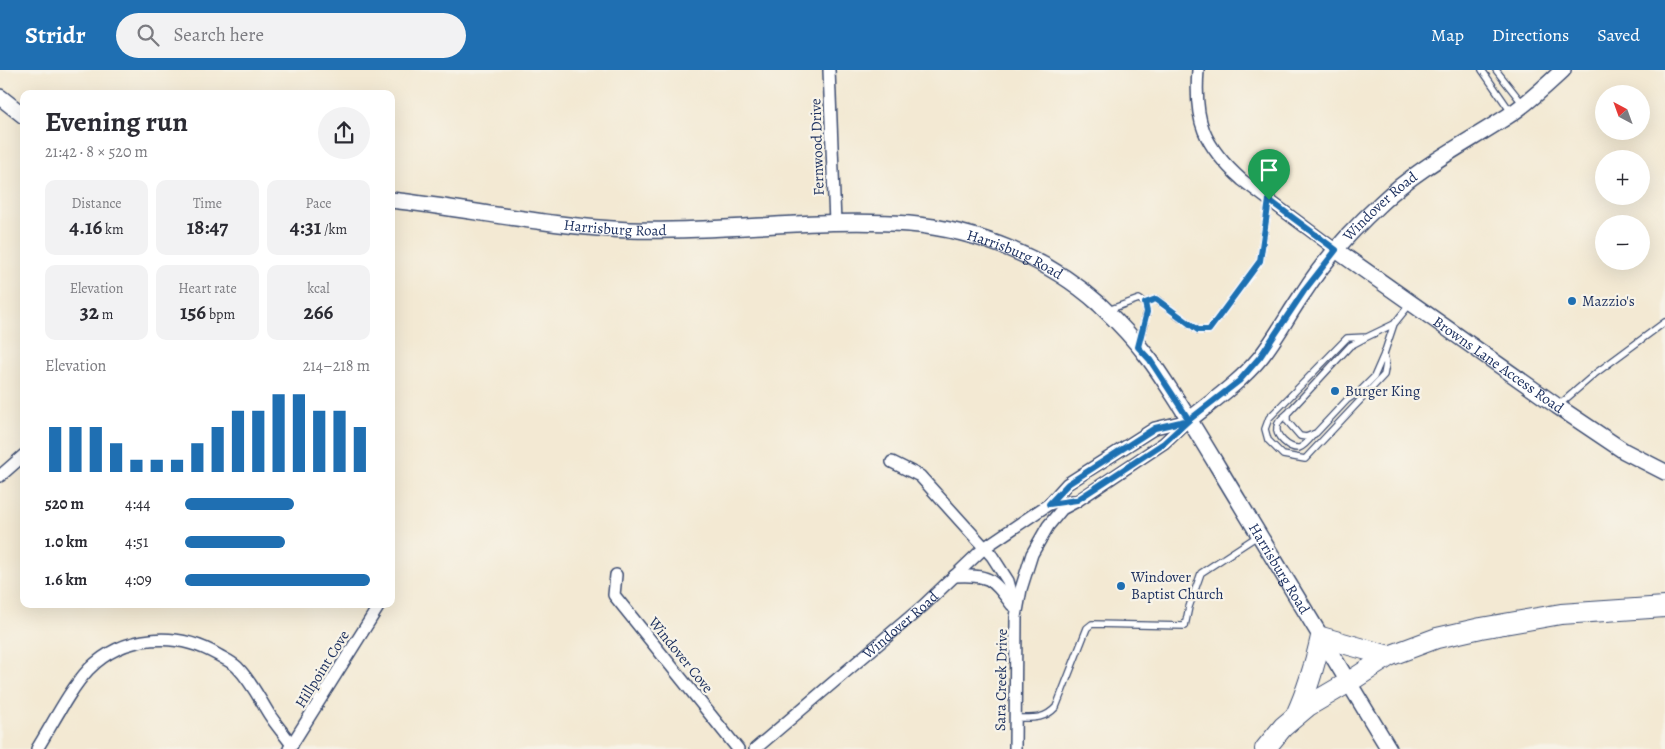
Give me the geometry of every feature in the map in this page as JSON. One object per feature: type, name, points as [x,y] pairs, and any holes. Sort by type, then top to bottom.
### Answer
[{"type":"highway","points":[[1265,749],[1295,715],[1389,656],[1437,638],[1561,614],[1665,607]]},
{"type":"highway","points":[[1295,715],[1306,694],[1321,637],[1389,656]]},
{"type":"main road","name":"Windover Road","points":[[1189,420],[1239,381],[1260,357],[1304,291],[1336,250],[1381,202],[1414,175],[1456,146],[1534,97],[1564,70]]},
{"type":"main road","points":[[0,97],[20,113]]},
{"type":"main road","name":"Harrisburg Road","points":[[395,201],[579,226],[630,230],[835,223],[911,224],[987,240],[1044,265],[1077,287],[1106,312],[1150,360],[1189,420],[1389,749]]},
{"type":"main road","name":"Browns Lane Access Road","points":[[1336,250],[1557,406],[1624,451],[1665,472]]},
{"type":"street","name":"Fernwood Drive","points":[[830,70],[835,223]]},
{"type":"street","points":[[1198,70],[1197,108],[1204,132],[1216,154],[1230,170],[1336,250]]},
{"type":"street","name":"Windover Road","points":[[1049,504],[1077,500],[1164,443],[1189,420]]},
{"type":"street","name":"Windover Road","points":[[755,749],[909,618],[984,548],[1049,504],[1068,484],[1155,428],[1189,420]]},
{"type":"street","points":[[0,476],[20,458]]},
{"type":"street","name":"Sara Creek Drive","points":[[892,462],[920,476],[992,556],[1008,581],[1017,611]]},
{"type":"street","name":"Sara Creek Drive","points":[[1015,749],[1017,611],[1021,589],[1032,554],[1048,526],[1062,509],[1077,500]]},
{"type":"street","name":"Windover Cove","points":[[616,575],[614,595],[738,749]]},
{"type":"street","name":"Sara Creek Drive","points":[[954,576],[976,576],[995,583],[1017,611]]},
{"type":"street","name":"Hillpoint Cove","points":[[291,747],[378,608]]},
{"type":"street","points":[[38,749],[81,678],[91,667],[122,646],[164,638],[178,639],[198,645],[231,662],[252,685],[291,747]]},
{"type":"lane","points":[[1482,70],[1517,109]]},
{"type":"lane","points":[[1496,70],[1517,109]]},
{"type":"lane","points":[[1145,303],[1156,299],[1198,330],[1209,330],[1260,261],[1269,200]]},
{"type":"lane","points":[[1106,312],[1138,298],[1145,303],[1147,312],[1138,347]]},
{"type":"lane","points":[[1394,324],[1350,346],[1279,421],[1276,427],[1278,435],[1292,447],[1299,448],[1348,400],[1359,392],[1374,377],[1394,324],[1411,303]]},
{"type":"lane","points":[[1557,406],[1596,373],[1665,322]]},
{"type":"lane","points":[[1367,337],[1346,338],[1269,418],[1265,429],[1268,440],[1283,455],[1305,459],[1384,375],[1386,364],[1384,354]]},
{"type":"lane","points":[[1286,414],[1287,421],[1300,436],[1306,437],[1316,433]]},
{"type":"lane","points":[[1015,718],[1039,718],[1050,714],[1056,707],[1087,628],[1092,624],[1185,626],[1189,607],[1201,574],[1259,535]]},
{"type":"place","name":"Mazzio's","points":[[1572,301]]},
{"type":"place","name":"Burger King","points":[[1335,391]]},
{"type":"place","name":"Windover Baptist Church","points":[[1121,586]]},
{"type":"route","points":[[1269,200],[1260,261],[1209,330],[1198,330],[1156,299],[1145,303],[1147,312],[1138,347],[1150,360],[1189,420],[1155,428],[1068,484],[1049,504],[1077,500],[1164,443],[1189,420],[1239,381],[1260,357],[1304,291],[1336,250],[1269,200]]}]
